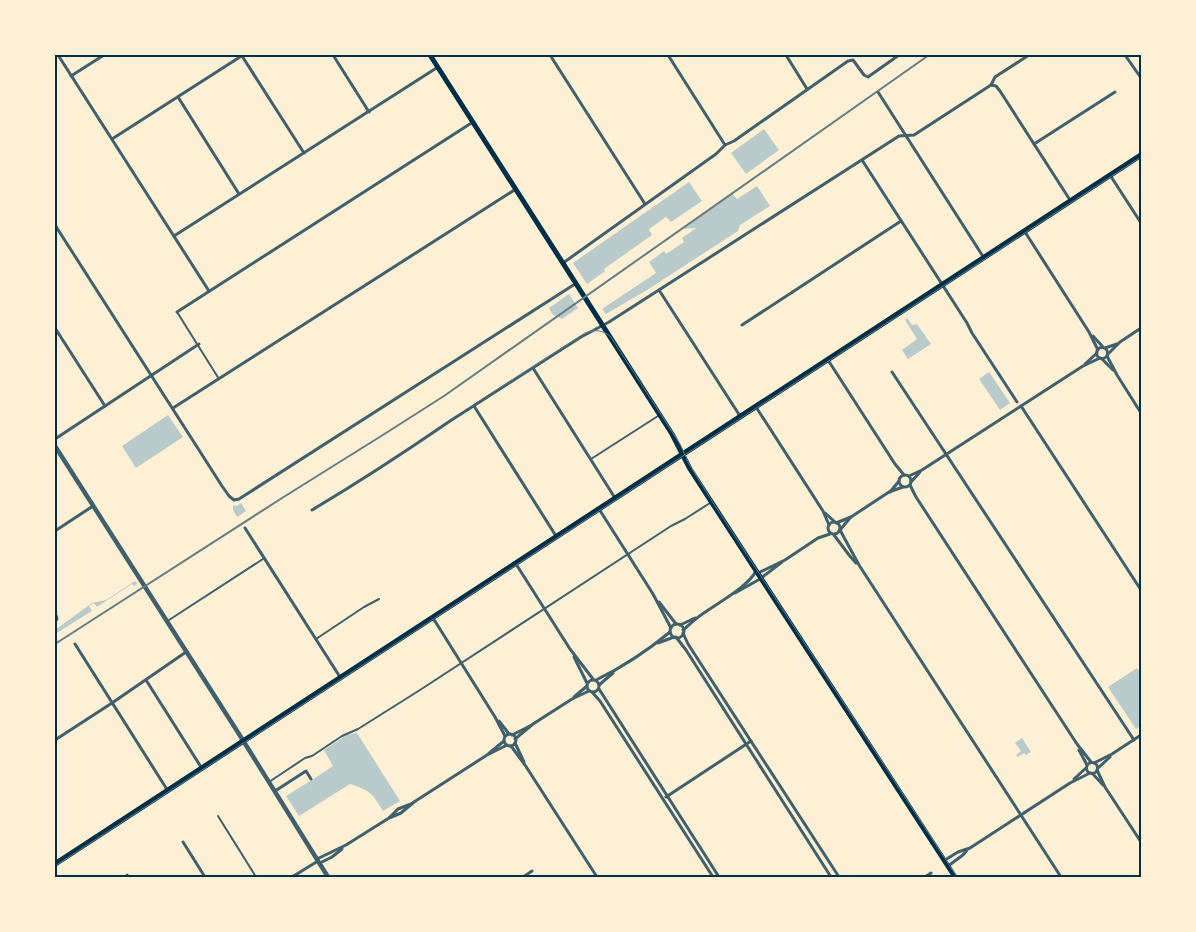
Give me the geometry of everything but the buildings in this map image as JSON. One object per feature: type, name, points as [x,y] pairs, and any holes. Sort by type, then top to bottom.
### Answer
[{"type":"highway","points":[[55,864],[1141,155]]},
{"type":"main road","points":[[430,55],[660,415],[678,444],[687,465],[955,877]]},
{"type":"street","points":[[58,55],[209,292]]},
{"type":"street","points":[[71,76],[104,55]]},
{"type":"street","points":[[333,55],[369,112]]},
{"type":"street","points":[[550,55],[645,204]]},
{"type":"street","points":[[668,55],[725,144]]},
{"type":"street","points":[[786,55],[807,89]]},
{"type":"street","points":[[562,263],[716,154],[725,144],[734,141],[850,60],[853,60],[864,75],[868,77],[898,55]]},
{"type":"street","points":[[312,510],[899,136],[914,135],[991,85],[995,77],[1029,55]]},
{"type":"street","points":[[1125,55],[1141,78]]},
{"type":"street","points":[[112,139],[242,56],[304,153]]},
{"type":"street","points":[[174,236],[438,68]]},
{"type":"street","points":[[991,85],[998,88],[1071,201]]},
{"type":"street","points":[[878,92],[984,258]]},
{"type":"street","points":[[1034,144],[1115,92]]},
{"type":"street","points":[[178,97],[239,194]]},
{"type":"street","points":[[178,312],[473,122]]},
{"type":"street","points":[[862,160],[1017,402]]},
{"type":"street","points":[[1110,175],[1141,223]]},
{"type":"street","points":[[173,408],[516,189]]},
{"type":"street","points":[[742,325],[901,221]]},
{"type":"street","points":[[55,225],[222,486],[230,498],[234,500],[576,284]]},
{"type":"street","points":[[1024,231],[1089,332],[1097,351],[1097,356],[1117,374]]},
{"type":"street","points":[[659,290],[740,416]]},
{"type":"street","points":[[55,328],[105,406]]},
{"type":"street","points":[[1083,366],[1097,351],[1120,342],[1141,328]]},
{"type":"street","points":[[1089,332],[1107,350],[1117,374],[1141,412]]},
{"type":"street","points":[[728,596],[748,587],[758,574],[785,560],[818,538],[828,527],[851,517],[889,492],[900,480],[922,470],[1083,366],[1108,355],[1120,342]]},
{"type":"street","points":[[55,438],[199,344]]},
{"type":"street","points":[[827,360],[895,464],[907,476],[916,497],[1077,744],[1097,765],[1105,787],[1141,842]]},
{"type":"street","points":[[533,368],[616,498]]},
{"type":"street","points":[[892,372],[1134,740]]},
{"type":"street","points":[[474,406],[557,536]]},
{"type":"street","points":[[1022,406],[1141,590]]},
{"type":"street","points":[[755,407],[823,510],[839,526],[859,565],[1061,877]]},
{"type":"street","points":[[55,446],[328,877]]},
{"type":"street","points":[[895,464],[900,485],[916,497]]},
{"type":"street","points":[[889,492],[911,483],[922,470]]},
{"type":"street","points":[[55,531],[93,506]]},
{"type":"street","points":[[598,509],[654,595],[678,624],[688,644],[838,877]]},
{"type":"street","points":[[823,510],[832,534],[859,565]]},
{"type":"street","points":[[818,538],[837,533],[851,517]]},
{"type":"street","points":[[245,528],[340,678]]},
{"type":"street","points":[[655,645],[673,625],[698,616],[746,583],[754,574],[776,568],[785,560]]},
{"type":"street","points":[[515,563],[570,649],[599,687],[713,877]]},
{"type":"street","points":[[654,595],[670,630],[686,650],[831,877]]},
{"type":"street","points":[[55,612],[57,619],[55,622]]},
{"type":"street","points":[[292,877],[319,861],[332,857],[346,845],[401,813],[414,802],[486,755],[508,736],[533,724],[572,699],[590,680],[615,671],[655,645],[680,636],[698,616]]},
{"type":"street","points":[[432,617],[495,717],[508,736],[515,741],[525,765]]},
{"type":"street","points":[[75,644],[168,791]]},
{"type":"street","points":[[570,649],[591,692],[600,701],[719,877]]},
{"type":"street","points":[[55,740],[186,652]]},
{"type":"street","points":[[572,699],[596,692],[615,671]]},
{"type":"street","points":[[146,680],[202,768]]},
{"type":"street","points":[[486,755],[509,745],[533,724]]},
{"type":"street","points":[[1070,783],[1087,766],[1112,754],[1141,735]]},
{"type":"street","points":[[508,736],[509,745],[525,765],[597,877]]},
{"type":"street","points":[[665,798],[751,742]]},
{"type":"street","points":[[1077,744],[1091,773],[1105,787]]},
{"type":"street","points":[[948,866],[970,848],[1020,814],[1070,783],[1097,769],[1112,754]]},
{"type":"street","points":[[275,791],[306,771],[311,779]]},
{"type":"street","points":[[183,842],[205,877]]},
{"type":"street","points":[[944,860],[970,848]]},
{"type":"street","points":[[523,877],[532,871]]},
{"type":"street","points":[[925,877],[931,873]]},
{"type":"lane","points":[[178,312],[220,379]]},
{"type":"lane","points":[[591,459],[660,415]]},
{"type":"lane","points":[[269,782],[305,758],[312,756],[342,736],[358,729],[461,664],[671,526],[712,502]]},
{"type":"lane","points":[[166,621],[264,558]]},
{"type":"lane","points":[[316,639],[379,599]]},
{"type":"lane","points":[[218,816],[256,877]]},
{"type":"shaded area","points":[[764,129],[779,150],[746,174],[731,153]]},
{"type":"shaded area","points":[[689,182],[702,201],[671,222],[666,217],[649,229],[652,235],[604,269],[605,271],[587,284],[573,263]]},
{"type":"shaded area","points":[[757,186],[770,206],[740,225],[738,231],[647,290],[606,314],[602,309],[656,273],[649,262],[664,251],[666,254],[684,242],[682,238],[696,228],[681,229],[732,193],[737,199]]},
{"type":"shaded area","points":[[569,294],[578,308],[562,319],[552,314],[549,308]]},
{"type":"shaded area","points":[[907,318],[912,325],[917,324],[931,344],[908,359],[902,350],[917,339],[905,320]]},
{"type":"shaded area","points":[[989,372],[1010,403],[1000,410],[979,379]]},
{"type":"shaded area","points":[[168,415],[183,437],[136,468],[122,446]]},
{"type":"shaded area","points":[[241,503],[246,511],[237,517],[233,510],[233,505],[237,506]]},
{"type":"shaded area","points":[[135,581],[137,584],[134,586],[132,584],[97,607],[94,603],[89,606],[92,611],[55,634],[55,630],[92,603],[106,600]]},
{"type":"shaded area","points":[[1137,668],[1141,674],[1141,726],[1136,729],[1108,687]]},
{"type":"shaded area","points":[[357,733],[400,801],[383,811],[370,793],[350,784],[299,816],[286,796],[333,766],[324,750],[347,735]]},
{"type":"shaded area","points":[[1022,738],[1031,752],[1026,755],[1024,753],[1018,757],[1016,755],[1021,751],[1015,743]]},
{"type":"tram line","points":[[55,866],[1141,157]]},
{"type":"tram line","points":[[482,399],[585,333],[599,331],[611,337],[680,444],[689,464],[712,501],[957,877]]},
{"type":"railway","points":[[55,644],[444,396],[929,55]]}]
